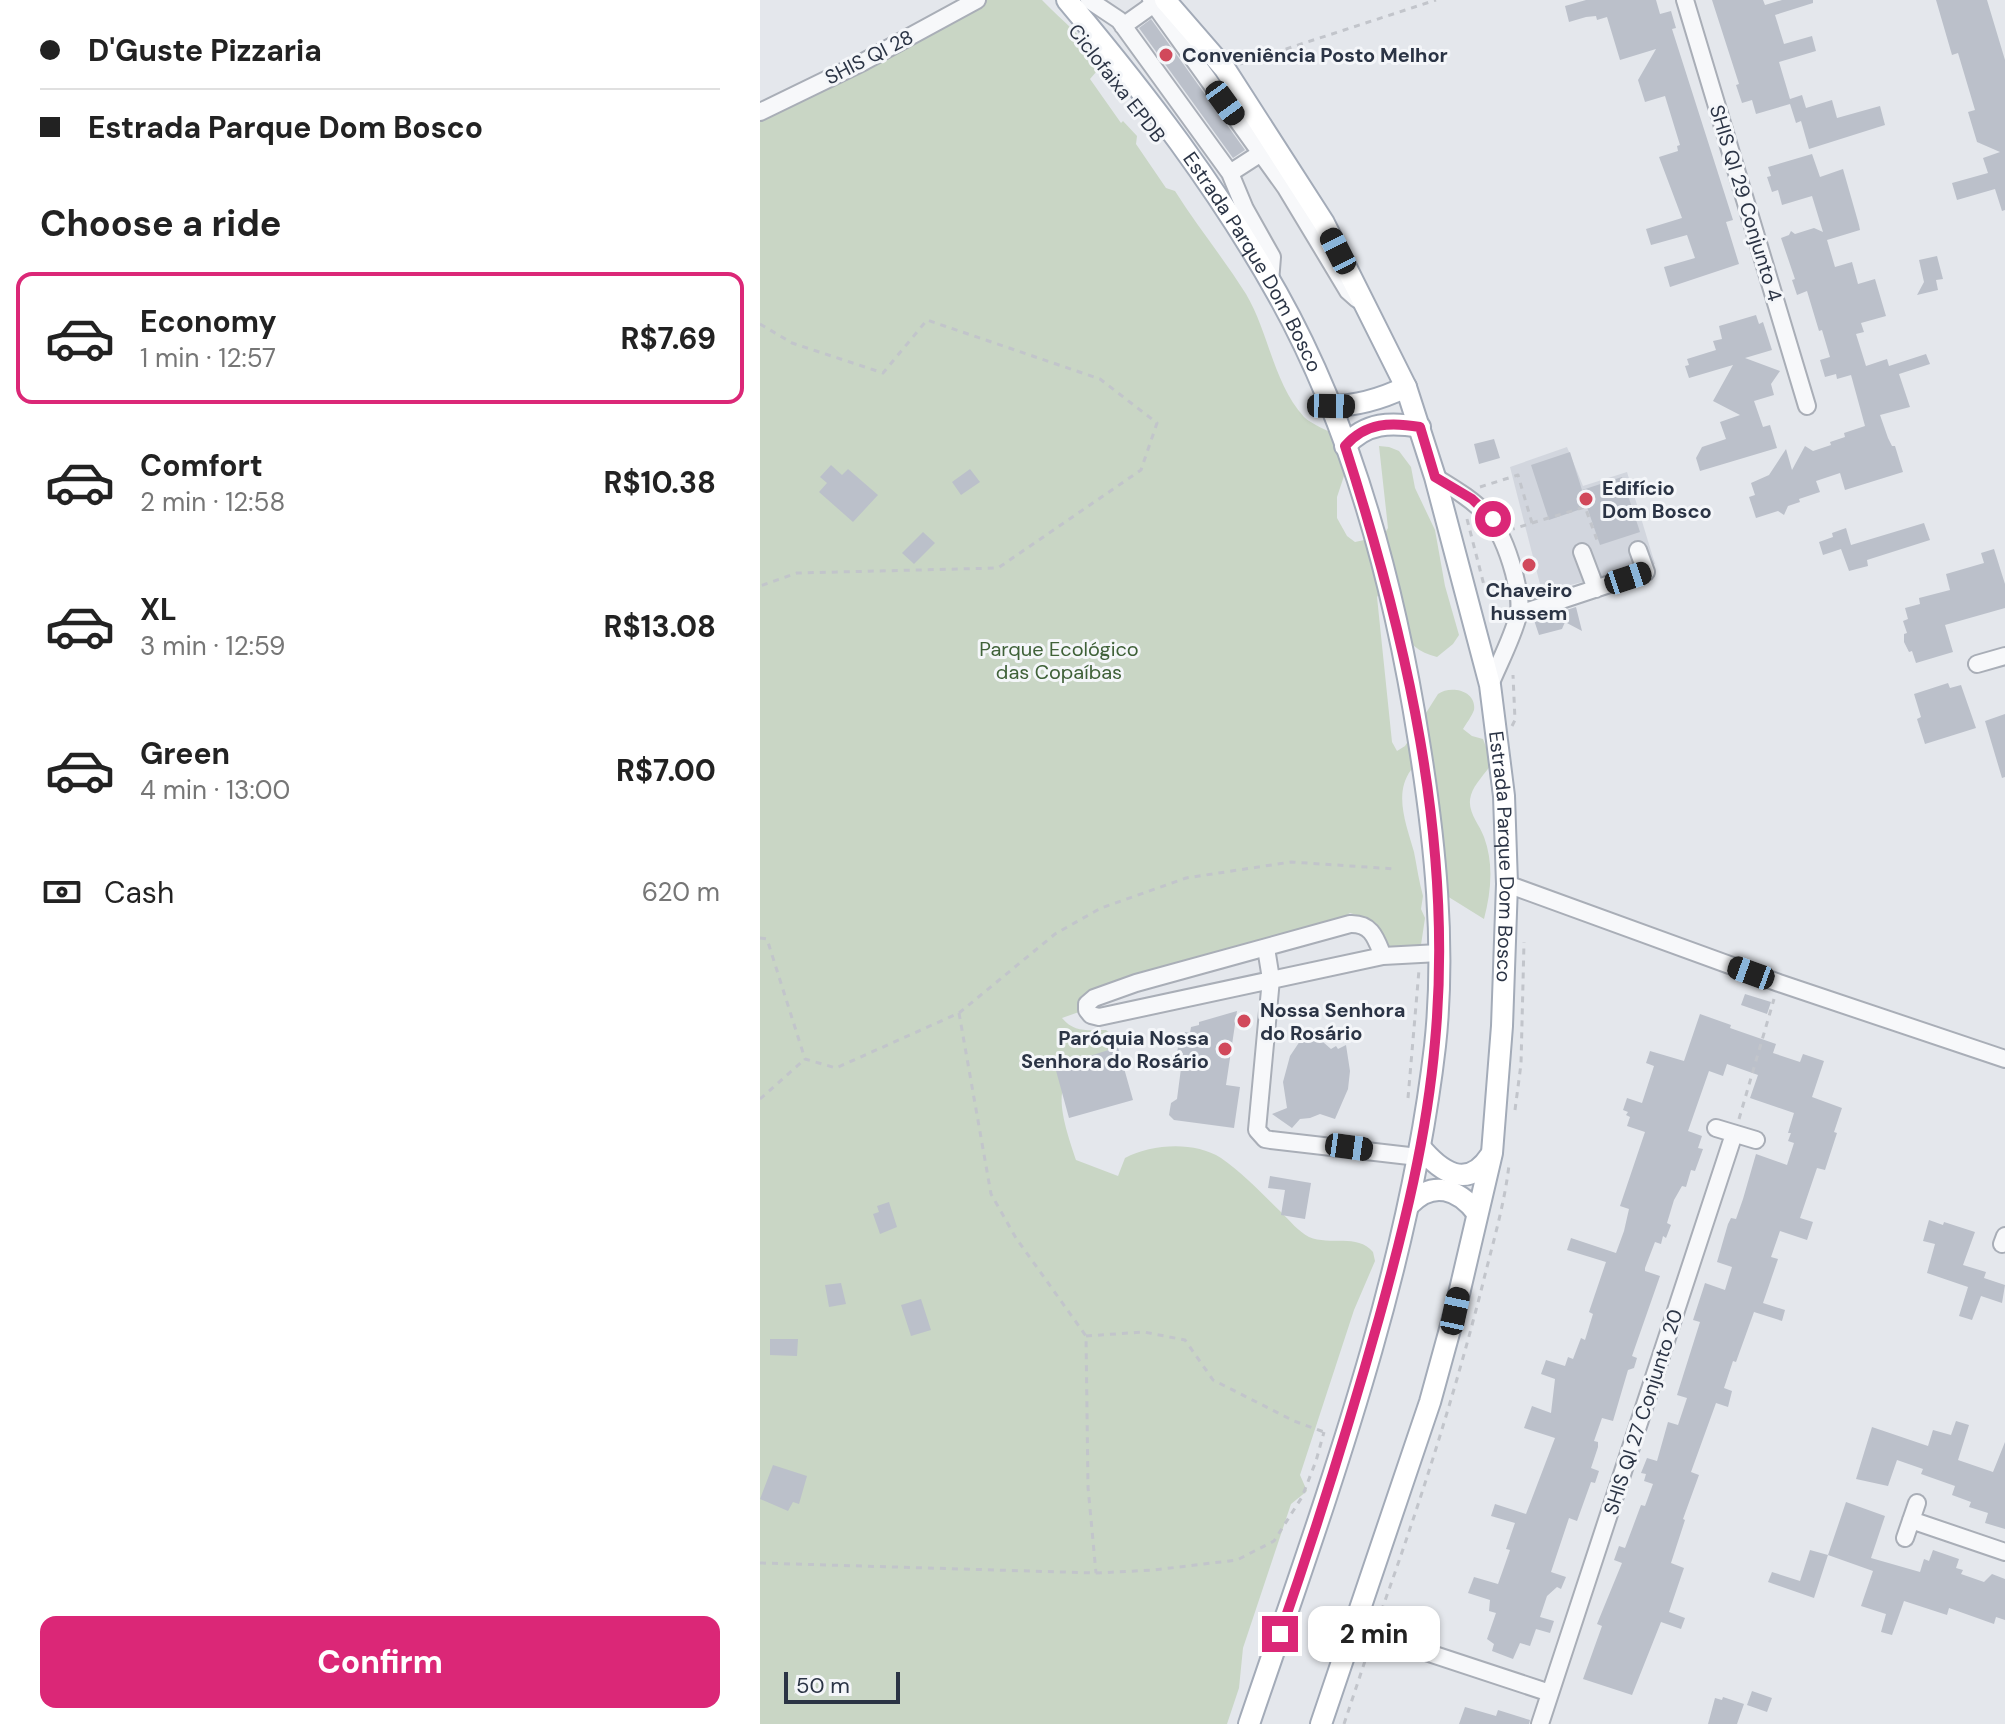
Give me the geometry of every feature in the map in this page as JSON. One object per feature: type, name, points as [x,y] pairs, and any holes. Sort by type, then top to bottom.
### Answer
[{"type":"main road","name":"Estrada Parque Dom Bosco","points":[[1067,0],[1143,90],[1229,213],[1270,282],[1331,406],[1373,531],[1407,664],[1432,824],[1429,954],[1435,1042],[1410,1204],[1344,1439],[1249,1724]]},
{"type":"main road","name":"Estrada Parque Dom Bosco","points":[[1156,1],[1225,69],[1324,223],[1406,387],[1435,477],[1490,685],[1504,796],[1507,884],[1502,1026],[1492,1153],[1430,1402],[1321,1724]]},
{"type":"main road","points":[[1331,406],[1349,406],[1379,399],[1406,387]]},
{"type":"main road","points":[[1345,446],[1355,435],[1380,424],[1420,427]]},
{"type":"main road","points":[[1419,1152],[1444,1171],[1462,1174],[1476,1171],[1492,1153]]},
{"type":"main road","points":[[1410,1204],[1423,1193],[1438,1190],[1463,1196],[1477,1213]]},
{"type":"street","name":"SHIS QI 28","points":[[760,112],[863,62],[977,0]]},
{"type":"street","points":[[1089,0],[1119,20],[1230,173],[1245,209],[1272,257],[1270,282]]},
{"type":"street","name":"SHIS QI 29 Conjunto 4","points":[[1685,0],[1807,406]]},
{"type":"street","points":[[1123,26],[1156,1],[1286,188],[1348,291],[1367,308]]},
{"type":"street","points":[[1230,173],[1261,153]]},
{"type":"street","points":[[1435,477],[1472,499],[1493,519],[1508,552],[1518,588],[1519,614],[1490,685]]},
{"type":"street","points":[[1589,550],[1596,589]]},
{"type":"street","points":[[1519,614],[1646,572],[1638,550]]},
{"type":"street","points":[[1977,664],[2005,656]]},
{"type":"street","points":[[1507,884],[1779,983],[2005,1059]]},
{"type":"street","points":[[1383,956],[1373,932],[1356,923],[1101,995],[1089,1002],[1087,1010],[1099,1017],[1383,956],[1429,954]]},
{"type":"street","points":[[1266,948],[1271,979],[1255,1126],[1260,1135],[1271,1140],[1419,1152]]},
{"type":"street","points":[[1716,1128],[1756,1140]]},
{"type":"street","name":"SHIS QI 27 Conjunto 20","points":[[1540,1724],[1734,1134]]},
{"type":"street","points":[[1905,1538],[1917,1503]]},
{"type":"street","points":[[1911,1520],[2005,1552]]},
{"type":"street","points":[[1353,1628],[1551,1692]]},
{"type":"path","points":[[1225,69],[1436,0]]},
{"type":"path","points":[[760,324],[792,343],[883,373],[927,320],[1100,379],[1157,423],[1141,470],[998,568],[797,573],[760,586]]},
{"type":"path","points":[[1468,491],[1518,475],[1532,523]]},
{"type":"path","points":[[1499,533],[1585,507],[1597,540],[1593,541],[1589,550]]},
{"type":"path","points":[[1465,512],[1487,598]]},
{"type":"path","points":[[1510,730],[1515,720],[1513,673]]},
{"type":"path","points":[[805,1059],[836,1068],[959,1013],[1055,934],[1101,908],[1186,878],[1291,862],[1396,869]]},
{"type":"path","points":[[760,938],[767,939],[805,1059]]},
{"type":"path","points":[[1407,1109],[1429,954]]},
{"type":"path","points":[[1734,1134],[1779,983]]},
{"type":"path","points":[[959,1013],[991,1194],[1016,1238],[1086,1336],[1088,1487],[1096,1573]]},
{"type":"path","points":[[760,1099],[805,1059]]},
{"type":"path","points":[[1086,1336],[1144,1332],[1185,1340],[1213,1380],[1294,1421],[1344,1439]]},
{"type":"path","points":[[760,1563],[1096,1573],[1237,1560],[1274,1541],[1302,1497],[1324,1432]]},
{"type":"shaded area","points":[[1567,447],[1583,486],[1627,472],[1655,564],[1542,592],[1510,467]]},
{"type":"green space","name":"Parque Ecológico das Copaíbas","points":[[986,0],[1042,0],[1103,64],[1090,79],[1121,123],[1123,121],[1137,136],[1136,144],[1166,188],[1175,191],[1246,294],[1278,373],[1294,403],[1307,420],[1341,439],[1347,467],[1337,497],[1337,518],[1347,536],[1355,542],[1383,536],[1388,528],[1379,446],[1399,451],[1411,467],[1415,488],[1435,530],[1445,586],[1459,635],[1437,657],[1425,653],[1415,647],[1402,631],[1384,587],[1377,597],[1392,742],[1397,751],[1405,746],[1438,694],[1449,690],[1462,691],[1474,703],[1474,710],[1463,729],[1483,739],[1492,763],[1475,787],[1470,801],[1489,857],[1490,888],[1484,919],[1439,891],[1421,772],[1411,770],[1402,800],[1423,896],[1421,909],[1425,918],[1421,945],[1398,959],[1369,929],[1369,919],[1350,913],[1338,920],[1062,1018],[1077,1028],[1106,1030],[1114,1037],[1114,1047],[1080,1068],[1064,1086],[1063,1113],[1076,1160],[1118,1176],[1125,1158],[1136,1153],[1173,1146],[1198,1149],[1229,1164],[1305,1235],[1359,1243],[1373,1252],[1375,1261],[1354,1310],[1300,1475],[1307,1491],[1291,1504],[1243,1648],[1239,1688],[1227,1724],[760,1724],[760,115],[887,55]]},
{"type":"building","points":[[1586,0],[1656,0],[1660,14],[1671,11],[1676,28],[1672,29],[1733,220],[1726,222],[1739,264],[1670,287],[1664,267],[1695,258],[1687,235],[1651,245],[1646,229],[1682,218],[1659,157],[1678,151],[1677,146],[1680,145],[1665,96],[1645,102],[1638,80],[1656,49],[1620,60],[1607,17],[1597,20],[1596,16],[1586,17],[1569,22],[1565,6]]},
{"type":"building","points":[[1712,0],[1763,0],[1765,5],[1782,0],[1813,0],[1813,3],[1775,15],[1784,44],[1812,36],[1816,51],[1779,62],[1790,99],[1802,95],[1806,108],[1832,100],[1837,118],[1880,106],[1885,125],[1809,149],[1801,121],[1796,123],[1790,104],[1756,114],[1752,100],[1742,103],[1736,85],[1739,84]]},
{"type":"building","points":[[1936,0],[1987,0],[2005,60],[2005,210],[2002,211],[1995,189],[1957,200],[1952,183],[1988,173],[1983,158],[2000,152],[1977,142],[1968,112],[1975,110],[1958,53],[1952,55]]},
{"type":"building","points":[[1151,19],[1245,150],[1233,158],[1139,28]]},
{"type":"building","points":[[1812,154],[1820,177],[1843,169],[1859,225],[1860,230],[1827,240],[1835,267],[1852,262],[1858,284],[1875,279],[1886,316],[1861,323],[1864,332],[1856,334],[1866,366],[1887,359],[1889,366],[1926,354],[1930,364],[1899,374],[1910,407],[1880,415],[1903,472],[1845,490],[1840,473],[1816,481],[1820,492],[1788,506],[1784,515],[1778,511],[1756,518],[1749,497],[1755,495],[1751,483],[1769,475],[1786,449],[1792,470],[1805,446],[1813,451],[1831,445],[1830,442],[1845,437],[1844,433],[1865,426],[1851,375],[1837,379],[1836,374],[1825,377],[1820,360],[1830,357],[1822,330],[1819,331],[1807,291],[1797,295],[1781,238],[1791,231],[1795,234],[1814,228],[1823,232],[1812,196],[1782,205],[1778,190],[1772,192],[1767,177],[1771,176],[1768,167]]},
{"type":"building","points":[[1937,256],[1943,279],[1936,280],[1938,290],[1917,295],[1924,282],[1919,260]]},
{"type":"building","points":[[1756,315],[1759,324],[1763,322],[1772,350],[1745,358],[1780,371],[1771,384],[1774,395],[1754,401],[1763,427],[1770,425],[1777,448],[1700,471],[1696,458],[1702,447],[1726,439],[1720,422],[1740,415],[1713,401],[1733,365],[1689,378],[1685,366],[1689,365],[1687,359],[1716,350],[1713,341],[1722,339],[1719,326]]},
{"type":"building","points":[[1494,439],[1500,458],[1479,464],[1474,444]]},
{"type":"building","name":"Edifício Dom Bosco","points":[[1570,452],[1582,490],[1622,477],[1640,532],[1600,545],[1587,507],[1549,520],[1531,465]]},
{"type":"building","points":[[831,465],[842,475],[848,469],[878,495],[853,522],[819,492],[827,483],[820,477]]},
{"type":"building","points":[[970,469],[980,482],[961,495],[952,482]]},
{"type":"building","points":[[1924,523],[1930,540],[1867,560],[1868,566],[1849,571],[1841,549],[1823,555],[1819,542],[1846,528],[1851,545]]},
{"type":"building","points":[[923,532],[935,543],[914,564],[902,553]]},
{"type":"building","points":[[1994,549],[2005,584],[2005,608],[1945,625],[1953,652],[1916,663],[1912,651],[1909,652],[1904,642],[1904,634],[1907,633],[1903,621],[1908,619],[1905,608],[1920,604],[1919,598],[1950,590],[1946,574],[1984,563],[1981,553]]},
{"type":"building","points":[[1576,607],[1582,631],[1565,622],[1562,629],[1539,635],[1534,620]]},
{"type":"building","points":[[1948,683],[1950,688],[1961,685],[1976,728],[1925,744],[1917,719],[1921,717],[1914,694]]},
{"type":"building","points":[[2005,714],[2005,777],[2002,778],[1985,721]]},
{"type":"building","points":[[1745,994],[1771,1002],[1767,1014],[1741,1005]]},
{"type":"building","points":[[1237,1011],[1226,1085],[1240,1087],[1234,1128],[1174,1120],[1169,1115],[1171,1103],[1177,1099],[1183,1053],[1177,1053],[1179,1041],[1199,1022]]},
{"type":"building","points":[[1700,1014],[1776,1044],[1773,1053],[1800,1062],[1803,1054],[1824,1061],[1812,1097],[1842,1108],[1825,1170],[1817,1168],[1800,1218],[1813,1222],[1807,1240],[1780,1231],[1771,1257],[1778,1259],[1763,1303],[1785,1310],[1782,1321],[1754,1312],[1724,1388],[1732,1391],[1728,1407],[1716,1403],[1691,1472],[1699,1475],[1671,1563],[1684,1568],[1669,1612],[1685,1618],[1681,1629],[1661,1622],[1632,1695],[1583,1679],[1602,1626],[1597,1624],[1622,1563],[1614,1560],[1619,1546],[1625,1548],[1641,1505],[1645,1506],[1653,1484],[1644,1481],[1646,1474],[1641,1473],[1647,1458],[1657,1461],[1668,1422],[1678,1425],[1687,1398],[1677,1395],[1700,1322],[1693,1320],[1705,1283],[1725,1290],[1732,1267],[1717,1262],[1728,1224],[1731,1218],[1736,1219],[1756,1154],[1787,1165],[1794,1143],[1788,1141],[1791,1133],[1788,1133],[1794,1113],[1750,1098],[1758,1075],[1727,1064],[1723,1076],[1709,1071],[1688,1131],[1702,1136],[1698,1148],[1703,1149],[1686,1187],[1682,1186],[1674,1200],[1666,1238],[1663,1236],[1661,1244],[1655,1242],[1645,1268],[1645,1271],[1660,1276],[1632,1356],[1637,1358],[1634,1368],[1628,1370],[1613,1421],[1602,1418],[1594,1441],[1598,1442],[1598,1447],[1591,1468],[1599,1471],[1595,1483],[1591,1482],[1577,1521],[1569,1518],[1551,1572],[1566,1577],[1561,1589],[1557,1587],[1547,1596],[1540,1617],[1554,1621],[1550,1633],[1536,1629],[1530,1646],[1520,1643],[1513,1659],[1492,1651],[1494,1644],[1487,1639],[1496,1613],[1489,1611],[1490,1600],[1468,1593],[1474,1577],[1498,1584],[1510,1550],[1506,1549],[1515,1523],[1491,1516],[1495,1504],[1526,1514],[1555,1438],[1524,1428],[1532,1406],[1551,1413],[1555,1379],[1541,1374],[1546,1360],[1565,1366],[1568,1357],[1573,1359],[1581,1338],[1585,1340],[1593,1314],[1589,1312],[1606,1262],[1567,1250],[1571,1238],[1616,1253],[1624,1231],[1629,1209],[1620,1206],[1645,1132],[1627,1126],[1630,1117],[1623,1110],[1627,1098],[1642,1103],[1654,1066],[1646,1063],[1650,1051],[1684,1061]]},
{"type":"building","points":[[1313,1038],[1331,1049],[1346,1045],[1350,1071],[1348,1089],[1335,1119],[1320,1114],[1300,1119],[1292,1128],[1272,1114],[1287,1108],[1283,1082],[1290,1056],[1300,1041]]},
{"type":"building","points":[[1118,1047],[1133,1100],[1069,1118],[1055,1067]]},
{"type":"building","points":[[1270,1176],[1311,1183],[1305,1219],[1281,1215],[1285,1190],[1268,1188]]},
{"type":"building","points":[[889,1202],[897,1227],[880,1234],[873,1214],[879,1212],[877,1206]]},
{"type":"building","points":[[1929,1220],[1975,1232],[1963,1265],[1986,1272],[1984,1278],[2005,1285],[2002,1303],[1981,1296],[1972,1320],[1959,1316],[1968,1287],[1927,1273],[1935,1244],[1923,1241]]},
{"type":"building","points":[[841,1283],[846,1304],[829,1307],[825,1285]]},
{"type":"building","points":[[921,1299],[931,1330],[911,1336],[901,1305]]},
{"type":"building","points":[[770,1339],[798,1339],[797,1356],[770,1355]]},
{"type":"building","points":[[1956,1421],[1969,1425],[1958,1460],[1993,1472],[2005,1442],[2005,1529],[1985,1523],[1988,1513],[1969,1507],[1971,1502],[1952,1495],[1955,1486],[1921,1474],[1923,1469],[1897,1460],[1888,1486],[1856,1479],[1872,1427],[1928,1446],[1933,1430],[1951,1435]]},
{"type":"building","points":[[773,1465],[807,1476],[799,1504],[793,1502],[788,1511],[760,1499]]},
{"type":"building","points":[[1846,1502],[1885,1516],[1871,1558],[1920,1572],[1924,1559],[1929,1561],[1933,1550],[1959,1559],[1956,1568],[1963,1570],[1961,1574],[1984,1582],[1992,1574],[2005,1579],[2005,1620],[1996,1617],[1994,1624],[1949,1608],[1947,1615],[1904,1601],[1892,1635],[1881,1632],[1886,1614],[1861,1606],[1873,1571],[1828,1555]]},
{"type":"building","points":[[1810,1550],[1828,1555],[1814,1598],[1768,1582],[1772,1572],[1800,1581]]},
{"type":"building","points":[[1752,1691],[1772,1698],[1767,1712],[1747,1705]]},
{"type":"building","points":[[1723,1697],[1744,1704],[1737,1724],[1708,1724],[1715,1698],[1722,1700]]},
{"type":"building","points":[[1465,1707],[1496,1716],[1498,1710],[1530,1720],[1529,1724],[1459,1724]]},
{"type":"place","name":"Conveniência Posto Melhor","points":[[1166,55]]},
{"type":"place","name":"Edifício Dom Bosco","points":[[1586,499]]},
{"type":"place","name":"Chaveiro hussem","points":[[1529,565]]},
{"type":"place","name":"Nossa Senhora do Rosário","points":[[1244,1021]]},
{"type":"place","name":"Paróquia Nossa Senhora do Rosário","points":[[1225,1049]]},
{"type":"route","points":[[1280,1634],[1361,1382],[1410,1204],[1435,1042],[1439,953],[1432,824],[1407,664],[1373,531],[1345,446],[1355,435],[1380,424],[1400,423],[1420,427],[1435,477],[1472,499],[1493,519]]}]
